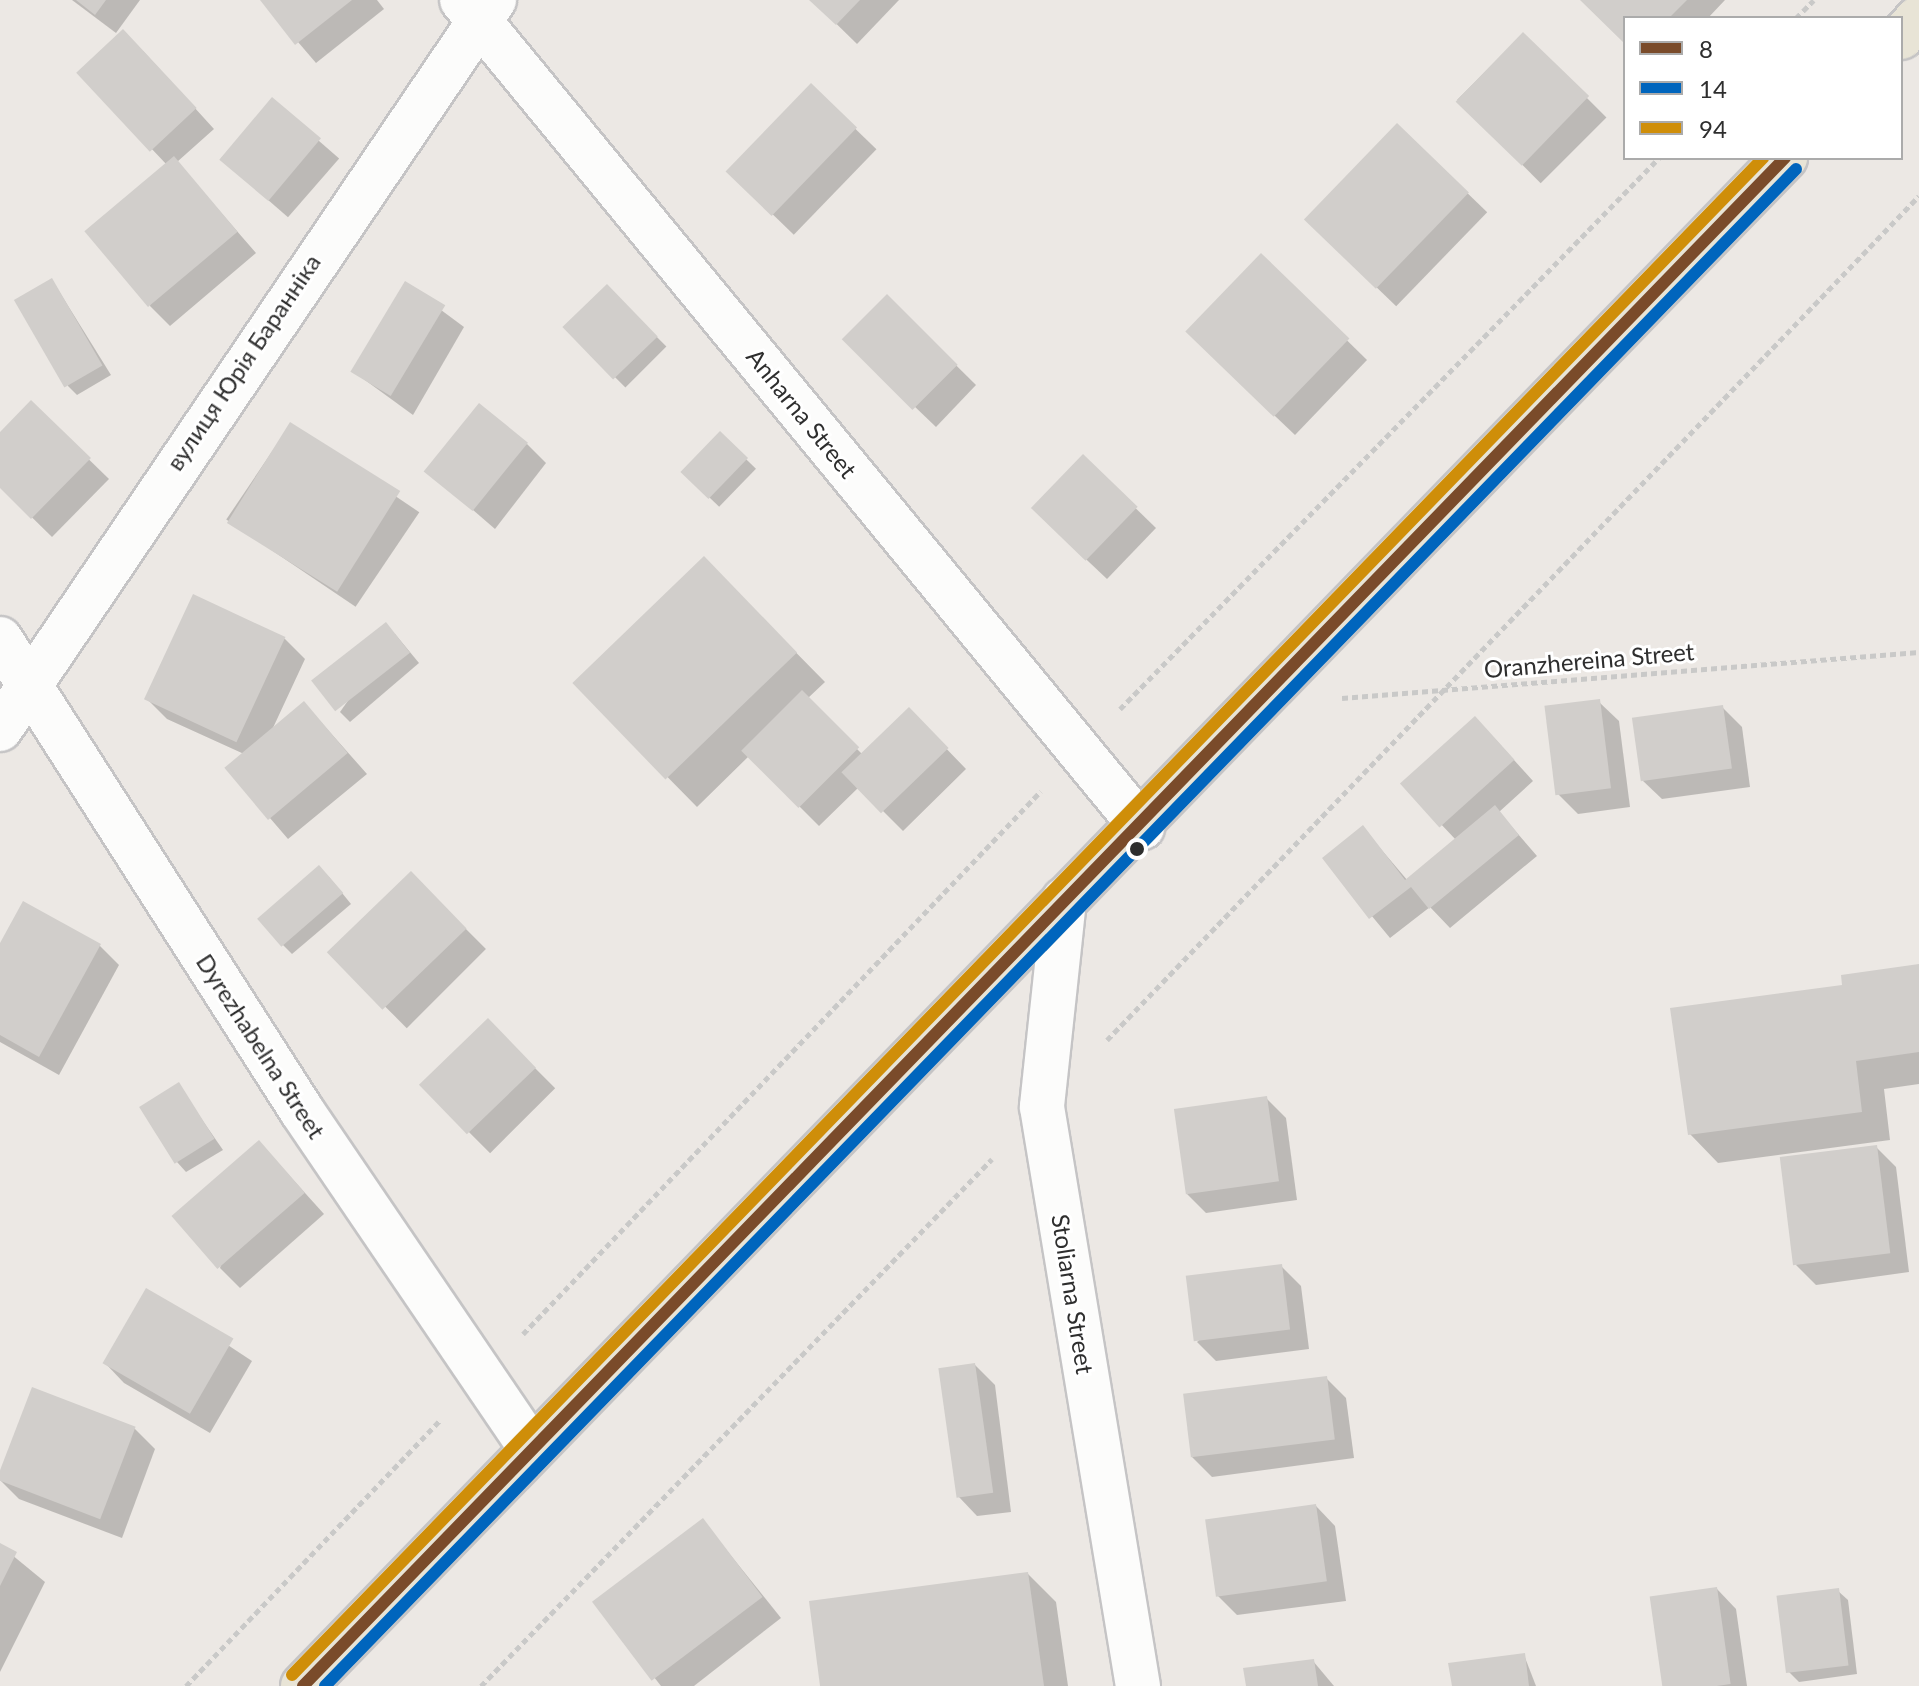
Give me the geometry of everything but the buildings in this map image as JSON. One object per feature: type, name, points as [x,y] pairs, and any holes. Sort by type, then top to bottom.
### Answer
[{"type":"main road","points":[[1903,35],[1919,18]]},
{"type":"main road","points":[[303,1686],[1064,900],[1142,827],[1262,704],[1783,160]]},
{"type":"street","name":"вулиця Юрія Баранніка","points":[[0,729],[25,683],[477,6]]},
{"type":"street","name":"Anharna Street","points":[[477,6],[1142,827]]},
{"type":"street","name":"Dyrezhabelna Street","points":[[0,639],[25,683],[531,1448]]},
{"type":"street","name":"Stoliarna Street","points":[[1064,900],[1042,1107],[1138,1686]]},
{"type":"path","points":[[1798,16],[1814,0]]},
{"type":"path","points":[[186,1686],[1079,751],[1657,160]]},
{"type":"path","points":[[481,1686],[1447,690],[1919,196]]},
{"type":"path","name":"Oranzhereina Street","points":[[1262,704],[1919,652]]},
{"type":"transit line","name":"94","points":[[292,1675],[1761,160]]},
{"type":"transit line","name":"8","points":[[303,1686],[1783,160]]},
{"type":"transit line","name":"14","points":[[325,1686],[1796,169]]}]
